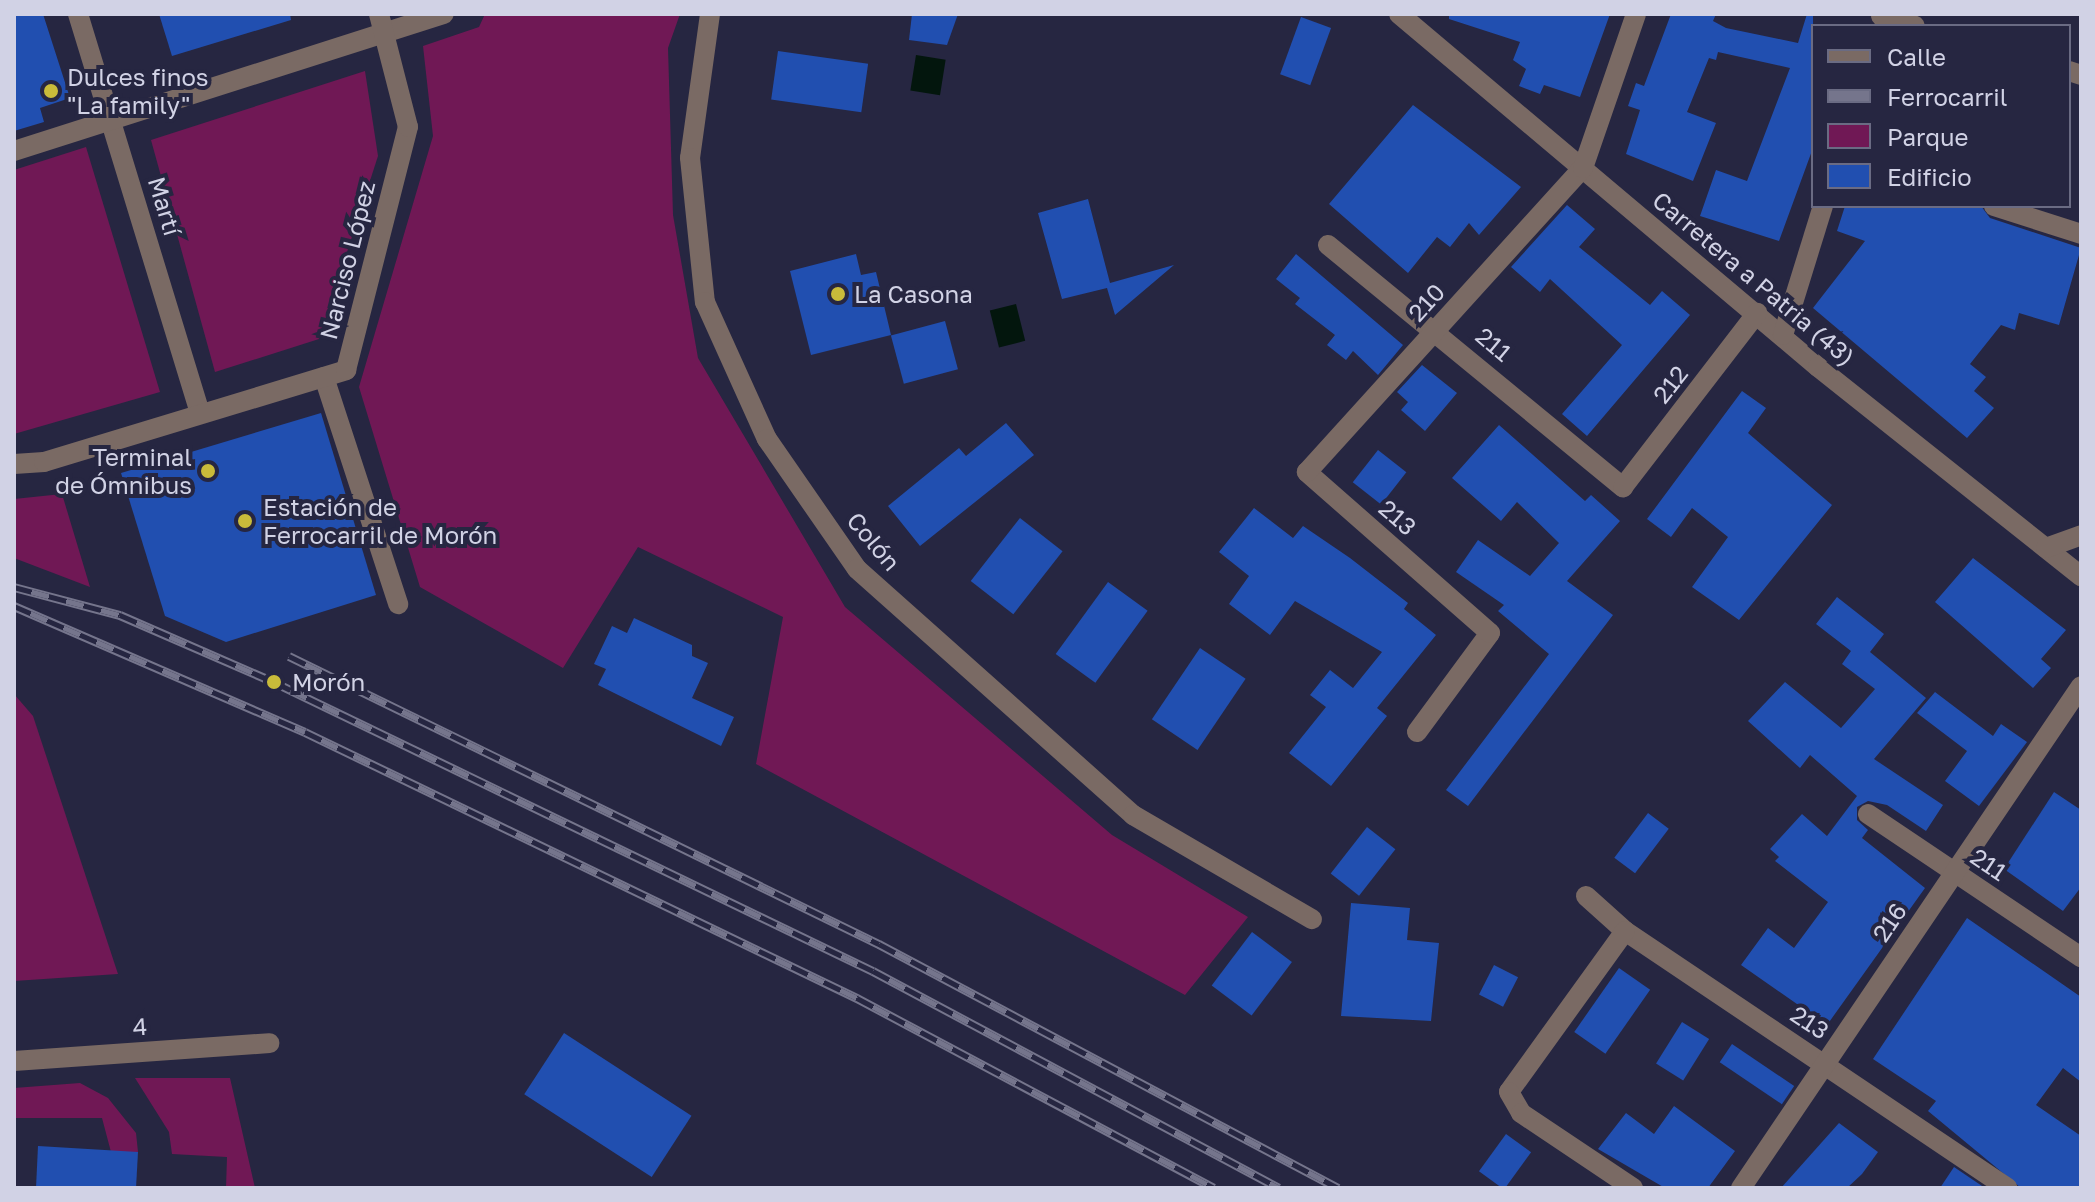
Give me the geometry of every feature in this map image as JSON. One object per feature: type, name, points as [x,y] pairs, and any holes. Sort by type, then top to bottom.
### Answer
[{"type":"street","name":"Martí","points":[[78,14],[200,413]]},
{"type":"street","points":[[14,151],[111,120],[381,24],[444,14]]},
{"type":"street","name":"Colón","points":[[710,14],[690,158],[705,302],[767,439],[857,569],[1122,805],[1312,919]]},
{"type":"street","points":[[1583,168],[1636,14]]},
{"type":"street","name":"Carretera a Patria (43)","points":[[1403,15],[1783,335],[2081,576]]},
{"type":"street","points":[[1880,19],[1905,24]]},
{"type":"street","name":"Narciso López","points":[[14,464],[44,462],[346,370],[408,127],[381,24]]},
{"type":"street","name":"210","points":[[1307,472],[1583,168]]},
{"type":"street","points":[[1783,335],[1822,208]]},
{"type":"street","points":[[2000,208],[2081,234]]},
{"type":"street","name":"211","points":[[1328,245],[1437,329],[1623,487]]},
{"type":"street","name":"212","points":[[1623,487],[1757,313]]},
{"type":"street","points":[[324,377],[398,604]]},
{"type":"street","name":"213","points":[[1307,472],[1490,633],[1417,732]]},
{"type":"street","points":[[2046,548],[2081,535]]},
{"type":"street","name":"216","points":[[1741,1188],[2081,686]]},
{"type":"street","name":"211","points":[[1868,814],[2081,957]]},
{"type":"street","name":"213","points":[[1586,896],[1625,931],[2008,1188]]},
{"type":"street","points":[[1625,931],[1509,1092],[1521,1113],[1633,1188]]},
{"type":"street","name":"4","points":[[14,1061],[269,1043]]},
{"type":"green space","points":[[485,14],[680,14],[668,48],[673,215],[698,358],[845,607],[1112,835],[1248,917],[1185,995],[756,764],[783,617],[638,547],[563,668],[420,587],[359,387],[433,136],[423,46],[479,27]]},
{"type":"green space","points":[[365,71],[378,156],[319,339],[215,372],[151,140]]},
{"type":"green space","points":[[86,147],[160,392],[14,434],[14,170]]},
{"type":"green space","points":[[62,494],[90,587],[14,558],[14,499]]},
{"type":"green space","points":[[14,694],[33,716],[118,974],[14,981]]},
{"type":"green space","points":[[135,1078],[230,1078],[255,1188],[226,1188],[227,1157],[172,1154],[169,1132]]},
{"type":"green space","points":[[80,1083],[108,1098],[136,1133],[138,1152],[111,1152],[102,1118],[14,1118],[14,1088]]},
{"type":"shaded area","points":[[916,55],[946,60],[940,95],[910,91]]},
{"type":"shaded area","points":[[1016,304],[1025,341],[999,347],[990,311]]},
{"type":"building","points":[[14,14],[43,14],[70,98],[40,108],[44,122],[14,131]]},
{"type":"building","points":[[159,14],[290,14],[291,20],[172,56]]},
{"type":"building","points":[[912,14],[958,14],[947,45],[909,40]]},
{"type":"building","points":[[1449,14],[1610,14],[1580,97],[1544,85],[1540,94],[1519,86],[1526,69],[1513,60],[1520,42],[1449,19]]},
{"type":"building","points":[[1671,14],[1716,14],[1713,21],[1726,28],[1798,43],[1807,14],[1813,14],[1811,153],[1779,241],[1700,216],[1716,170],[1747,181],[1790,68],[1718,52],[1716,60],[1709,58],[1687,112],[1716,123],[1693,181],[1626,154],[1640,110],[1628,106],[1636,83],[1644,86]]},
{"type":"building","points":[[1301,17],[1331,28],[1310,85],[1280,74]]},
{"type":"building","points":[[778,51],[868,64],[861,112],[771,100]]},
{"type":"building","points":[[1413,105],[1521,187],[1479,235],[1469,223],[1450,247],[1437,237],[1408,273],[1329,204]]},
{"type":"building","points":[[1088,199],[1110,283],[1174,265],[1115,315],[1107,288],[1062,299],[1038,213]]},
{"type":"building","points":[[1567,205],[1595,229],[1579,247],[1650,305],[1662,291],[1690,315],[1587,436],[1562,414],[1622,345],[1550,279],[1540,292],[1511,267]]},
{"type":"building","points":[[1844,208],[1982,208],[1990,218],[2081,248],[2059,325],[2019,313],[2015,330],[2001,325],[1970,364],[1986,377],[1974,391],[1994,408],[1967,438],[1813,308],[1865,241],[1837,231]]},
{"type":"building","name":"La Casona","points":[[856,254],[861,275],[876,272],[891,335],[811,355],[790,271]]},
{"type":"building","points":[[1296,254],[1403,345],[1378,375],[1353,351],[1346,360],[1327,345],[1335,335],[1295,304],[1300,298],[1276,279]]},
{"type":"building","points":[[945,321],[958,369],[904,384],[891,335]]},
{"type":"building","points":[[1422,365],[1457,393],[1425,431],[1401,410],[1408,402],[1397,392]]},
{"type":"building","points":[[1742,391],[1766,408],[1748,433],[1832,505],[1739,620],[1692,587],[1728,537],[1692,508],[1671,537],[1647,519]]},
{"type":"building","name":"Estación de Ferrocarril de Morón","points":[[321,413],[376,595],[226,642],[165,616],[121,473]]},
{"type":"building","points":[[1006,423],[1034,455],[920,546],[888,506],[959,448],[966,456]]},
{"type":"building","points":[[1499,425],[1585,501],[1591,495],[1620,521],[1567,581],[1613,615],[1468,806],[1446,790],[1549,654],[1498,611],[1504,605],[1456,572],[1478,540],[1530,576],[1559,543],[1517,502],[1501,521],[1452,478]]},
{"type":"building","points":[[1378,450],[1406,472],[1381,504],[1353,482]]},
{"type":"building","points":[[1254,508],[1293,538],[1303,526],[1350,558],[1408,603],[1404,609],[1436,635],[1377,708],[1387,716],[1331,786],[1289,753],[1326,707],[1310,695],[1330,670],[1353,688],[1382,652],[1295,601],[1270,635],[1229,604],[1249,576],[1219,552]]},
{"type":"building","points":[[1020,518],[1063,551],[1013,614],[971,581]]},
{"type":"building","points":[[1973,558],[2066,630],[2041,659],[2051,668],[2033,688],[1935,602]]},
{"type":"building","points":[[1108,582],[1148,611],[1095,683],[1056,654]]},
{"type":"building","points":[[1837,597],[1884,634],[1870,652],[1926,698],[1874,759],[1943,805],[1926,831],[1887,805],[1868,801],[1857,807],[1857,820],[1868,830],[1862,838],[1925,888],[1827,1025],[1741,965],[1768,928],[1794,948],[1828,902],[1775,861],[1779,857],[1770,849],[1802,814],[1827,836],[1857,796],[1810,755],[1800,768],[1748,721],[1785,682],[1841,728],[1875,689],[1842,664],[1851,651],[1816,624]]},
{"type":"building","points":[[634,618],[692,645],[692,656],[708,663],[692,698],[734,717],[721,746],[598,685],[606,669],[594,664],[612,626],[627,633]]},
{"type":"building","points":[[1200,648],[1246,679],[1198,750],[1152,719]]},
{"type":"building","points":[[1935,692],[1993,736],[2001,724],[2027,742],[1979,806],[1945,781],[1967,751],[1917,713]]},
{"type":"building","points":[[2054,792],[2081,810],[2081,887],[2063,911],[2004,869]]},
{"type":"building","points":[[1648,813],[1669,829],[1635,873],[1614,858]]},
{"type":"building","points":[[1367,827],[1395,849],[1359,896],[1331,873]]},
{"type":"building","points":[[1351,903],[1410,908],[1407,940],[1439,943],[1431,1021],[1341,1016]]},
{"type":"building","points":[[1967,918],[2081,997],[2081,1082],[2063,1068],[2036,1105],[2081,1136],[2081,1188],[2021,1188],[1928,1111],[1936,1101],[1873,1059]]},
{"type":"building","points":[[1252,932],[1292,962],[1252,1016],[1212,986]]},
{"type":"building","points":[[1494,965],[1518,977],[1503,1007],[1479,994]]},
{"type":"building","points":[[1619,968],[1650,990],[1605,1054],[1574,1032]]},
{"type":"building","points":[[1682,1022],[1709,1039],[1683,1081],[1656,1064]]},
{"type":"building","points":[[564,1033],[691,1116],[652,1177],[524,1094]]},
{"type":"building","points":[[1732,1044],[1794,1086],[1782,1104],[1720,1062]]},
{"type":"building","points":[[1674,1106],[1735,1151],[1708,1188],[1665,1188],[1598,1149],[1626,1113],[1654,1134]]},
{"type":"building","points":[[1839,1123],[1878,1152],[1862,1174],[1847,1188],[1781,1188]]},
{"type":"building","points":[[1506,1134],[1531,1152],[1505,1188],[1479,1171]]},
{"type":"building","points":[[38,1146],[138,1152],[136,1188],[36,1188]]},
{"type":"building","points":[[1954,1167],[1985,1188],[1940,1188]]},
{"type":"railway","points":[[14,587],[120,615],[274,682],[873,971],[1279,1188]]},
{"type":"railway","points":[[14,606],[305,732],[857,998],[1214,1188]]},
{"type":"railway","points":[[289,656],[879,944],[1338,1188]]},
{"type":"place","name":"Dulces finos \"La family\"","points":[[51,91]]},
{"type":"place","name":"La Casona","points":[[838,294]]},
{"type":"place","name":"Terminal de Ómnibus","points":[[208,471]]},
{"type":"place","name":"Estación de Ferrocarril de Morón","points":[[245,521]]},
{"type":"place","name":"Morón","points":[[274,682]]}]
